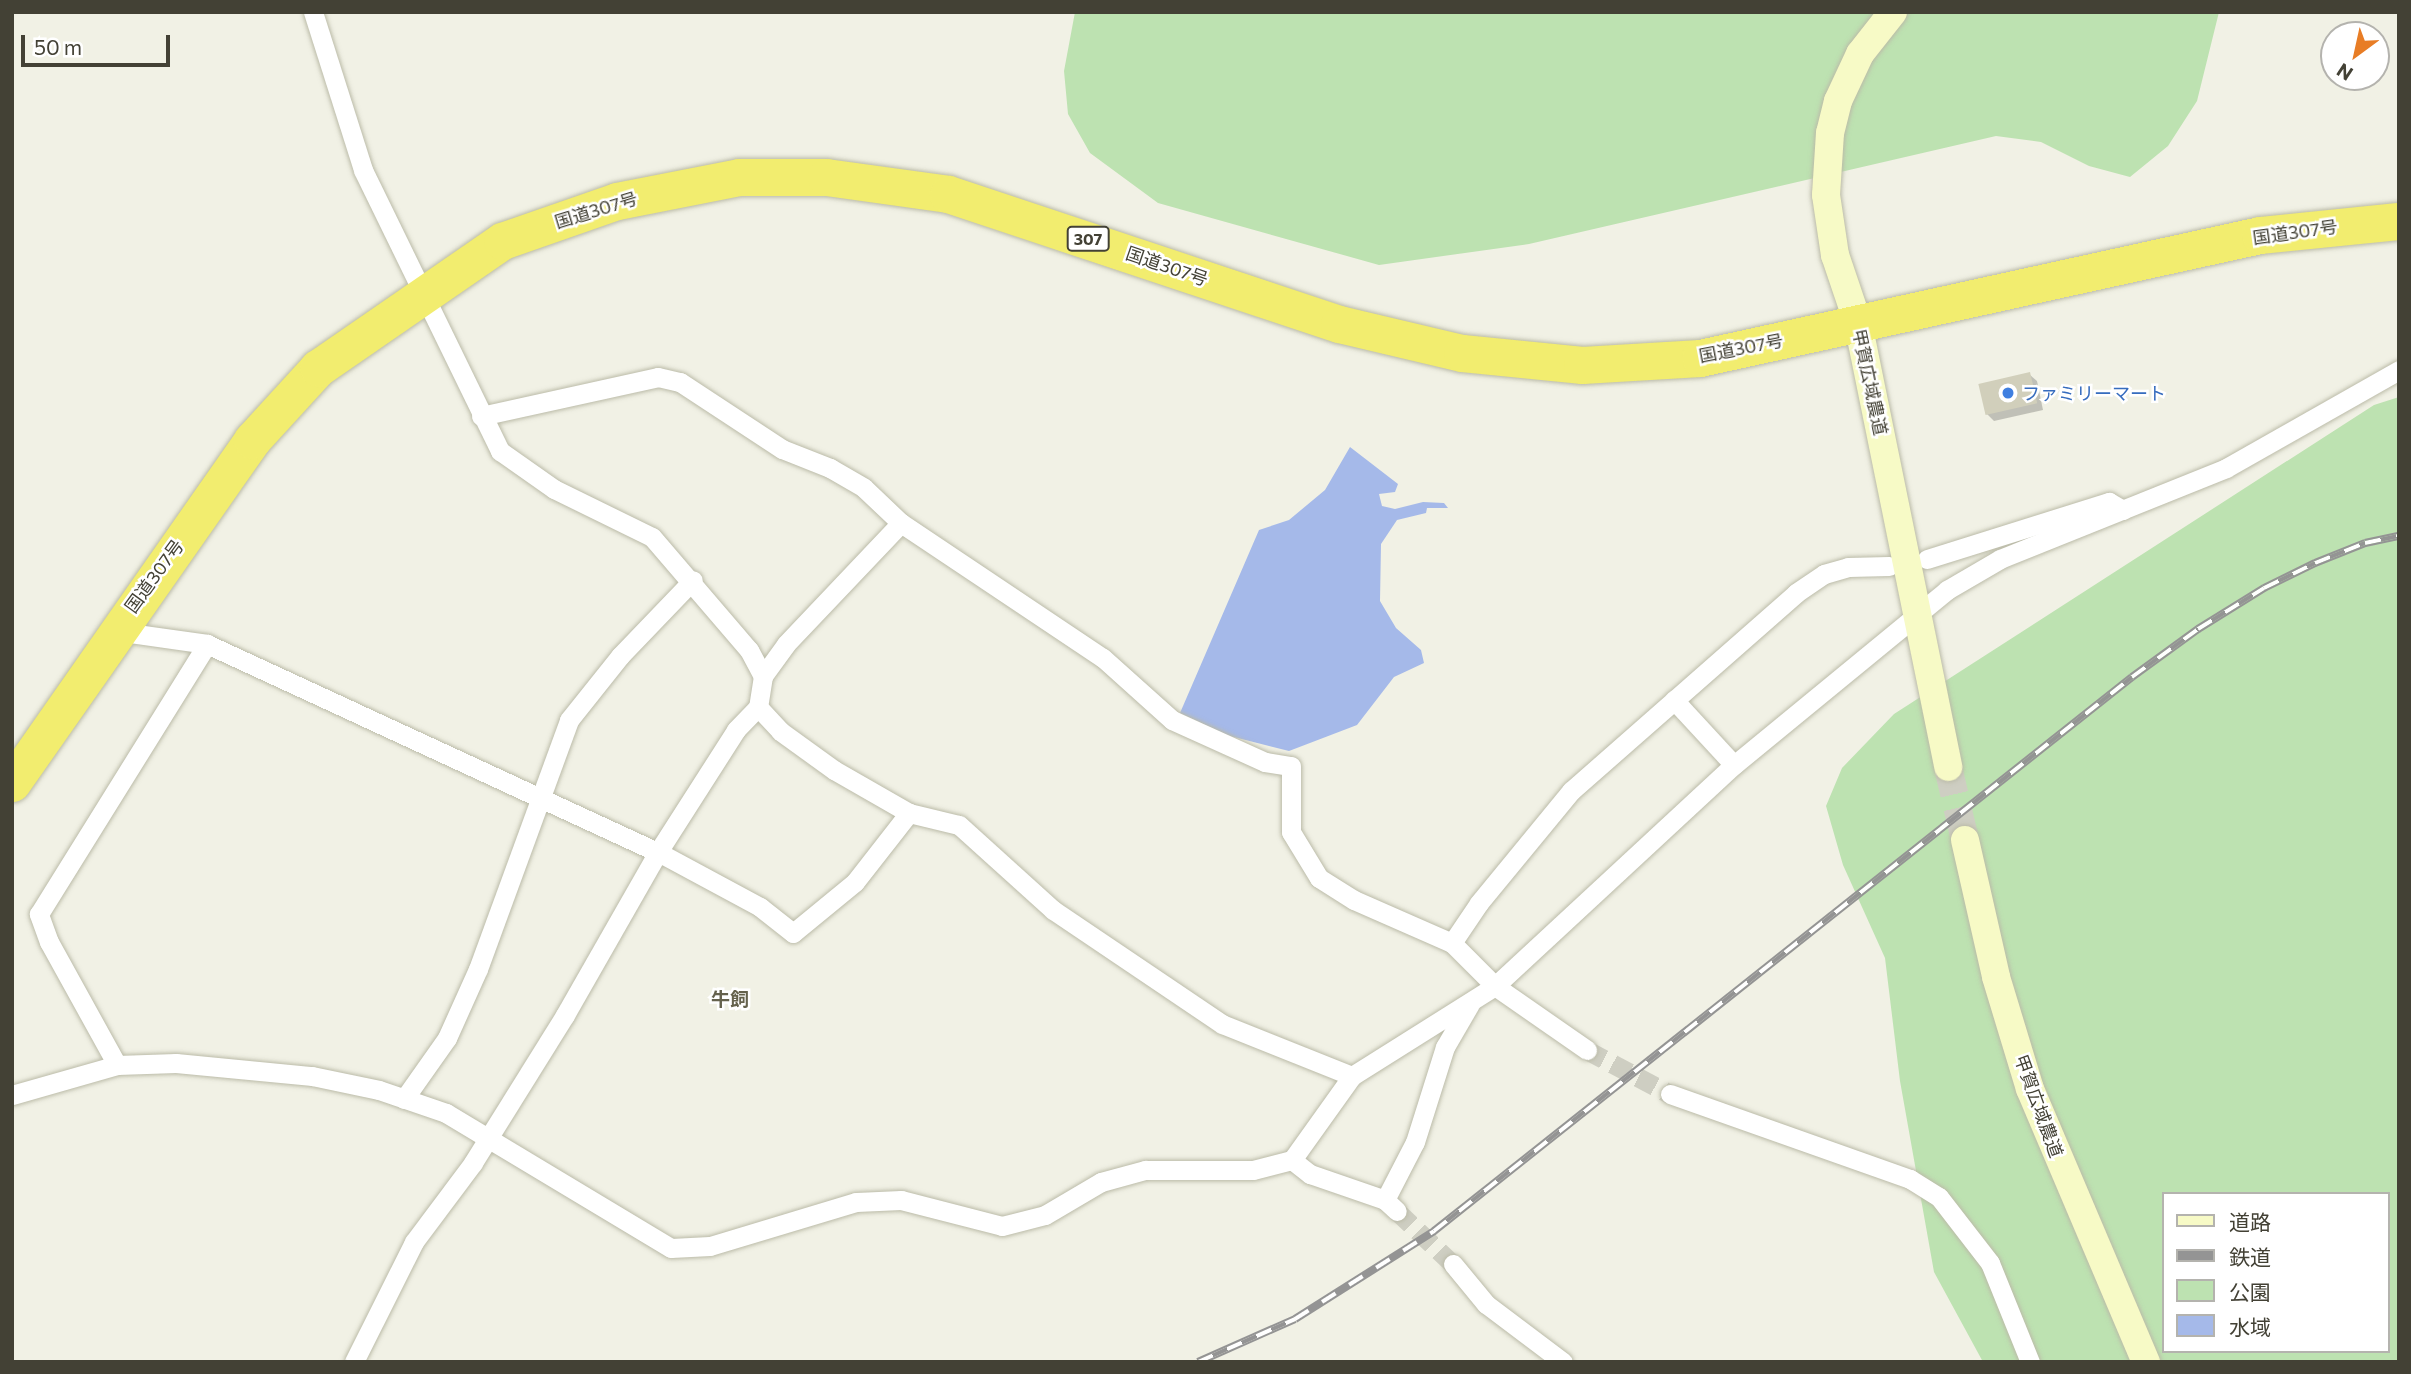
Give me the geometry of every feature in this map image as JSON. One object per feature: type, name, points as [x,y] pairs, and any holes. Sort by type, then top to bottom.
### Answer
[{"type":"highway","name":"国道307号","points":[[12,783],[115,631],[252,440],[318,368],[425,291],[502,241],[617,201],[738,177],[826,177],[948,194],[1339,324],[1462,352],[1582,365],[1700,358],[2260,235],[2399,221]]},
{"type":"street","points":[[313,12],[363,170],[425,291],[499,451],[513,464],[652,537],[693,580],[749,650],[763,676]]},
{"type":"street","name":"甲賀広域農道","points":[[1893,12],[1849,75],[1829,147],[1826,195],[1835,255],[1858,323],[1948,767]]},
{"type":"street","points":[[12,1095],[117,1065],[176,1063],[312,1076],[404,1099],[446,1113],[671,1248],[710,1246],[856,1202],[901,1200],[1002,1226],[1045,1215],[1101,1182],[1146,1170],[1253,1170],[1292,1160],[1352,1076],[1495,986],[1734,765],[1947,590],[2000,559],[2256,453],[2399,370]]},
{"type":"street","points":[[481,416],[658,377],[680,382],[782,449],[830,468],[864,488],[901,523],[1103,658],[1172,720],[1265,762],[1291,765],[1291,832],[1319,878],[1354,900],[1452,943],[1495,986],[1587,1050]]},
{"type":"street","points":[[1927,559],[2109,502],[2123,510]]},
{"type":"street","points":[[354,1362],[401,1263],[488,1137],[658,852],[736,730],[758,706],[763,676],[786,644],[901,523]]},
{"type":"street","points":[[1452,943],[1479,903],[1571,791],[1796,593],[1824,574],[1848,567],[1889,566]]},
{"type":"street","points":[[404,1099],[447,1038],[512,887],[543,797],[558,740],[569,720],[620,656],[693,580]]},
{"type":"street","points":[[115,631],[207,645],[658,852],[760,906],[793,933],[855,882],[909,813]]},
{"type":"street","points":[[117,1065],[50,942],[39,914],[207,645]]},
{"type":"street","points":[[1674,700],[1734,765]]},
{"type":"street","points":[[758,706],[780,731],[834,770],[909,813],[959,825],[1053,910],[1222,1024],[1352,1076]]},
{"type":"street","name":"甲賀広域農道","points":[[1965,840],[1996,977],[2030,1089],[2146,1362]]},
{"type":"street","points":[[1292,1160],[1310,1174],[1391,1206],[1415,1142],[1445,1047],[1472,1000]]},
{"type":"street","points":[[1670,1094],[1910,1179],[1939,1197],[1990,1263],[2030,1362]]},
{"type":"street","points":[[1453,1264],[1486,1304],[1563,1362]]},
{"type":"green space","points":[[1075,12],[2219,12],[2197,101],[2168,146],[2130,177],[2089,166],[2041,142],[1996,136],[1529,244],[1379,265],[1158,203],[1090,153],[1068,114],[1064,71]]},
{"type":"green space","points":[[2399,397],[2399,1362],[1983,1362],[1934,1272],[1900,1081],[1885,958],[1843,865],[1826,806],[1842,768],[1894,714],[2374,405]]},
{"type":"water","points":[[1350,447],[1398,484],[1395,492],[1379,494],[1382,506],[1395,509],[1423,502],[1444,503],[1448,508],[1427,508],[1426,513],[1397,520],[1381,544],[1380,601],[1396,628],[1421,650],[1424,663],[1394,677],[1357,725],[1289,751],[1226,735],[1180,713],[1259,530],[1289,520],[1325,490]]},
{"type":"building","name":"ファミリーマート","points":[[2030,372],[2037,403],[1986,415],[1978,384]]},
{"type":"tunnel","points":[[1948,767],[1965,840]]},
{"type":"tunnel","points":[[1587,1050],[1670,1094]]},
{"type":"tunnel","points":[[1397,1211],[1453,1264]]},
{"type":"railway","points":[[1198,1362],[1295,1319],[1434,1231],[2132,677],[2198,629],[2264,588],[2315,563],[2365,543],[2399,536]]},
{"type":"place","name":"ファミリーマート","points":[[2008,393]]},
{"type":"district","name":"牛飼","points":[[730,999]]}]
